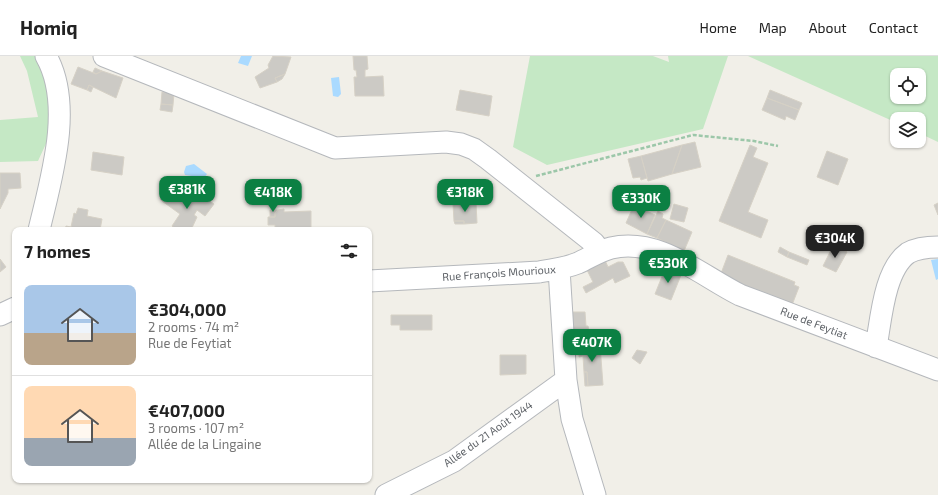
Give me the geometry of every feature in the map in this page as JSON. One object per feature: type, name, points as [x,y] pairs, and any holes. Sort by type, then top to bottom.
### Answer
[{"type":"street","points":[[41,227],[55,160],[58,122],[58,91],[46,56]]},
{"type":"street","points":[[104,56],[335,148],[428,142],[461,144],[474,149],[594,243],[600,252]]},
{"type":"street","name":"Rue François Mourioux","points":[[372,281],[539,272],[559,269],[578,263],[600,252],[624,246],[648,248],[668,255],[693,268]]},
{"type":"street","points":[[876,347],[888,284],[899,262],[908,253],[919,249],[938,247]]},
{"type":"street","name":"Rue de Feytiat","points":[[693,268],[716,283],[740,295],[938,370]]},
{"type":"street","points":[[559,269],[566,380],[572,419],[595,495]]},
{"type":"street","points":[[0,315],[12,309]]},
{"type":"street","name":"Allée du 21 Août 1944","points":[[386,495],[454,460],[566,380]]},
{"type":"path","points":[[521,185],[536,176],[550,171],[692,135],[754,141],[778,146]]},
{"type":"green space","points":[[20,56],[44,56],[50,95],[50,135],[38,161],[0,162],[0,120],[38,117],[27,71]]},
{"type":"green space","points":[[530,56],[653,56],[669,62],[668,56],[728,56],[703,129],[547,165],[513,147]]},
{"type":"green space","points":[[748,56],[938,56],[938,142],[926,136],[926,112],[890,112],[890,120]]},
{"type":"water","points":[[241,56],[252,56],[248,66],[238,63]]},
{"type":"water","points":[[339,77],[341,94],[338,97],[333,96],[331,78]]},
{"type":"water","points":[[194,164],[207,174],[201,182],[192,176],[185,175],[184,172],[186,166]]},
{"type":"water","points":[[938,259],[938,279],[936,280],[931,260]]},
{"type":"building","points":[[273,56],[291,57],[285,74],[275,78],[277,82],[260,88],[255,77],[269,68],[268,65]]},
{"type":"building","points":[[353,56],[367,56],[368,69],[365,70],[365,77],[383,76],[384,96],[355,96],[354,77],[357,77],[356,70],[354,70]]},
{"type":"building","points":[[78,67],[96,74],[102,71],[123,78],[116,98],[89,85],[87,90],[71,84]]},
{"type":"building","points":[[95,68],[102,71],[96,74],[93,72]]},
{"type":"building","points":[[285,74],[282,79],[277,82],[275,78]]},
{"type":"building","points":[[89,85],[93,87],[91,92],[87,90]]},
{"type":"building","points":[[460,90],[492,96],[489,116],[456,110]]},
{"type":"building","points":[[770,90],[802,103],[799,110],[767,98]]},
{"type":"building","points":[[162,92],[174,93],[173,105],[161,104]]},
{"type":"building","points":[[767,98],[799,110],[795,120],[786,116],[785,120],[762,110]]},
{"type":"building","points":[[161,104],[173,105],[172,112],[160,110]]},
{"type":"building","points":[[695,142],[701,167],[672,174],[682,145]]},
{"type":"building","points":[[682,145],[672,174],[648,181],[641,156]]},
{"type":"building","points":[[750,145],[757,148],[753,157],[768,163],[748,212],[768,220],[761,238],[719,221]]},
{"type":"building","points":[[827,151],[848,159],[838,185],[817,177]]},
{"type":"building","points":[[93,152],[124,157],[122,175],[91,170]]},
{"type":"building","points":[[641,156],[647,178],[641,180],[640,177],[633,178],[628,159]]},
{"type":"building","points":[[0,173],[20,173],[21,188],[8,189],[8,193],[0,209]]},
{"type":"building","points":[[167,189],[170,191],[162,201],[160,199]]},
{"type":"building","points":[[636,190],[643,192],[640,198],[634,195]]},
{"type":"building","points":[[170,191],[184,202],[191,193],[203,201],[205,198],[214,204],[205,216],[197,210],[194,215],[197,217],[192,227],[173,227],[172,226],[180,214],[162,201]]},
{"type":"building","points":[[476,203],[477,223],[464,224],[464,221],[454,221],[453,204]]},
{"type":"building","points":[[938,203],[938,215],[934,205]]},
{"type":"building","points":[[674,204],[688,208],[684,222],[670,219]]},
{"type":"building","points":[[634,205],[655,215],[647,234],[626,223]]},
{"type":"building","points":[[78,208],[88,210],[87,216],[102,219],[101,227],[71,227],[74,213],[76,214]]},
{"type":"building","points":[[284,209],[284,212],[311,211],[311,227],[275,227],[275,225],[268,225],[268,217],[275,217],[275,213],[278,210]]},
{"type":"building","points":[[270,210],[278,210],[275,213],[275,217],[270,217]]},
{"type":"building","points":[[658,211],[663,214],[662,218],[666,220],[657,238],[647,234]]},
{"type":"building","points":[[666,220],[692,232],[684,251],[657,238]]},
{"type":"building","points":[[454,221],[464,221],[464,224],[455,224]]},
{"type":"building","points":[[833,246],[847,252],[836,272],[823,266]]},
{"type":"building","points":[[780,247],[789,252],[787,257],[778,252]]},
{"type":"building","points":[[789,252],[809,260],[807,265],[787,257]]},
{"type":"building","points":[[728,255],[795,282],[794,285],[799,287],[792,305],[720,276]]},
{"type":"building","points":[[604,258],[608,267],[618,262],[623,262],[630,276],[615,283],[613,278],[586,293],[583,287],[593,282],[586,268]]},
{"type":"building","points":[[0,259],[6,267],[0,272]]},
{"type":"building","points":[[651,259],[658,262],[652,274],[646,272]]},
{"type":"building","points":[[665,269],[681,275],[671,300],[655,294]]},
{"type":"building","points":[[569,312],[585,312],[586,326],[588,326],[592,344],[572,344]]},
{"type":"building","points":[[391,315],[432,315],[432,330],[400,330],[400,325],[391,325]]},
{"type":"building","points":[[579,344],[600,345],[603,385],[588,386],[587,372],[584,372],[583,356],[579,357]]},
{"type":"building","points":[[637,350],[647,352],[640,364],[632,358]]},
{"type":"building","points":[[500,355],[526,355],[526,374],[500,375]]},
{"type":"building","points":[[584,372],[587,372],[588,386],[585,386]]}]
